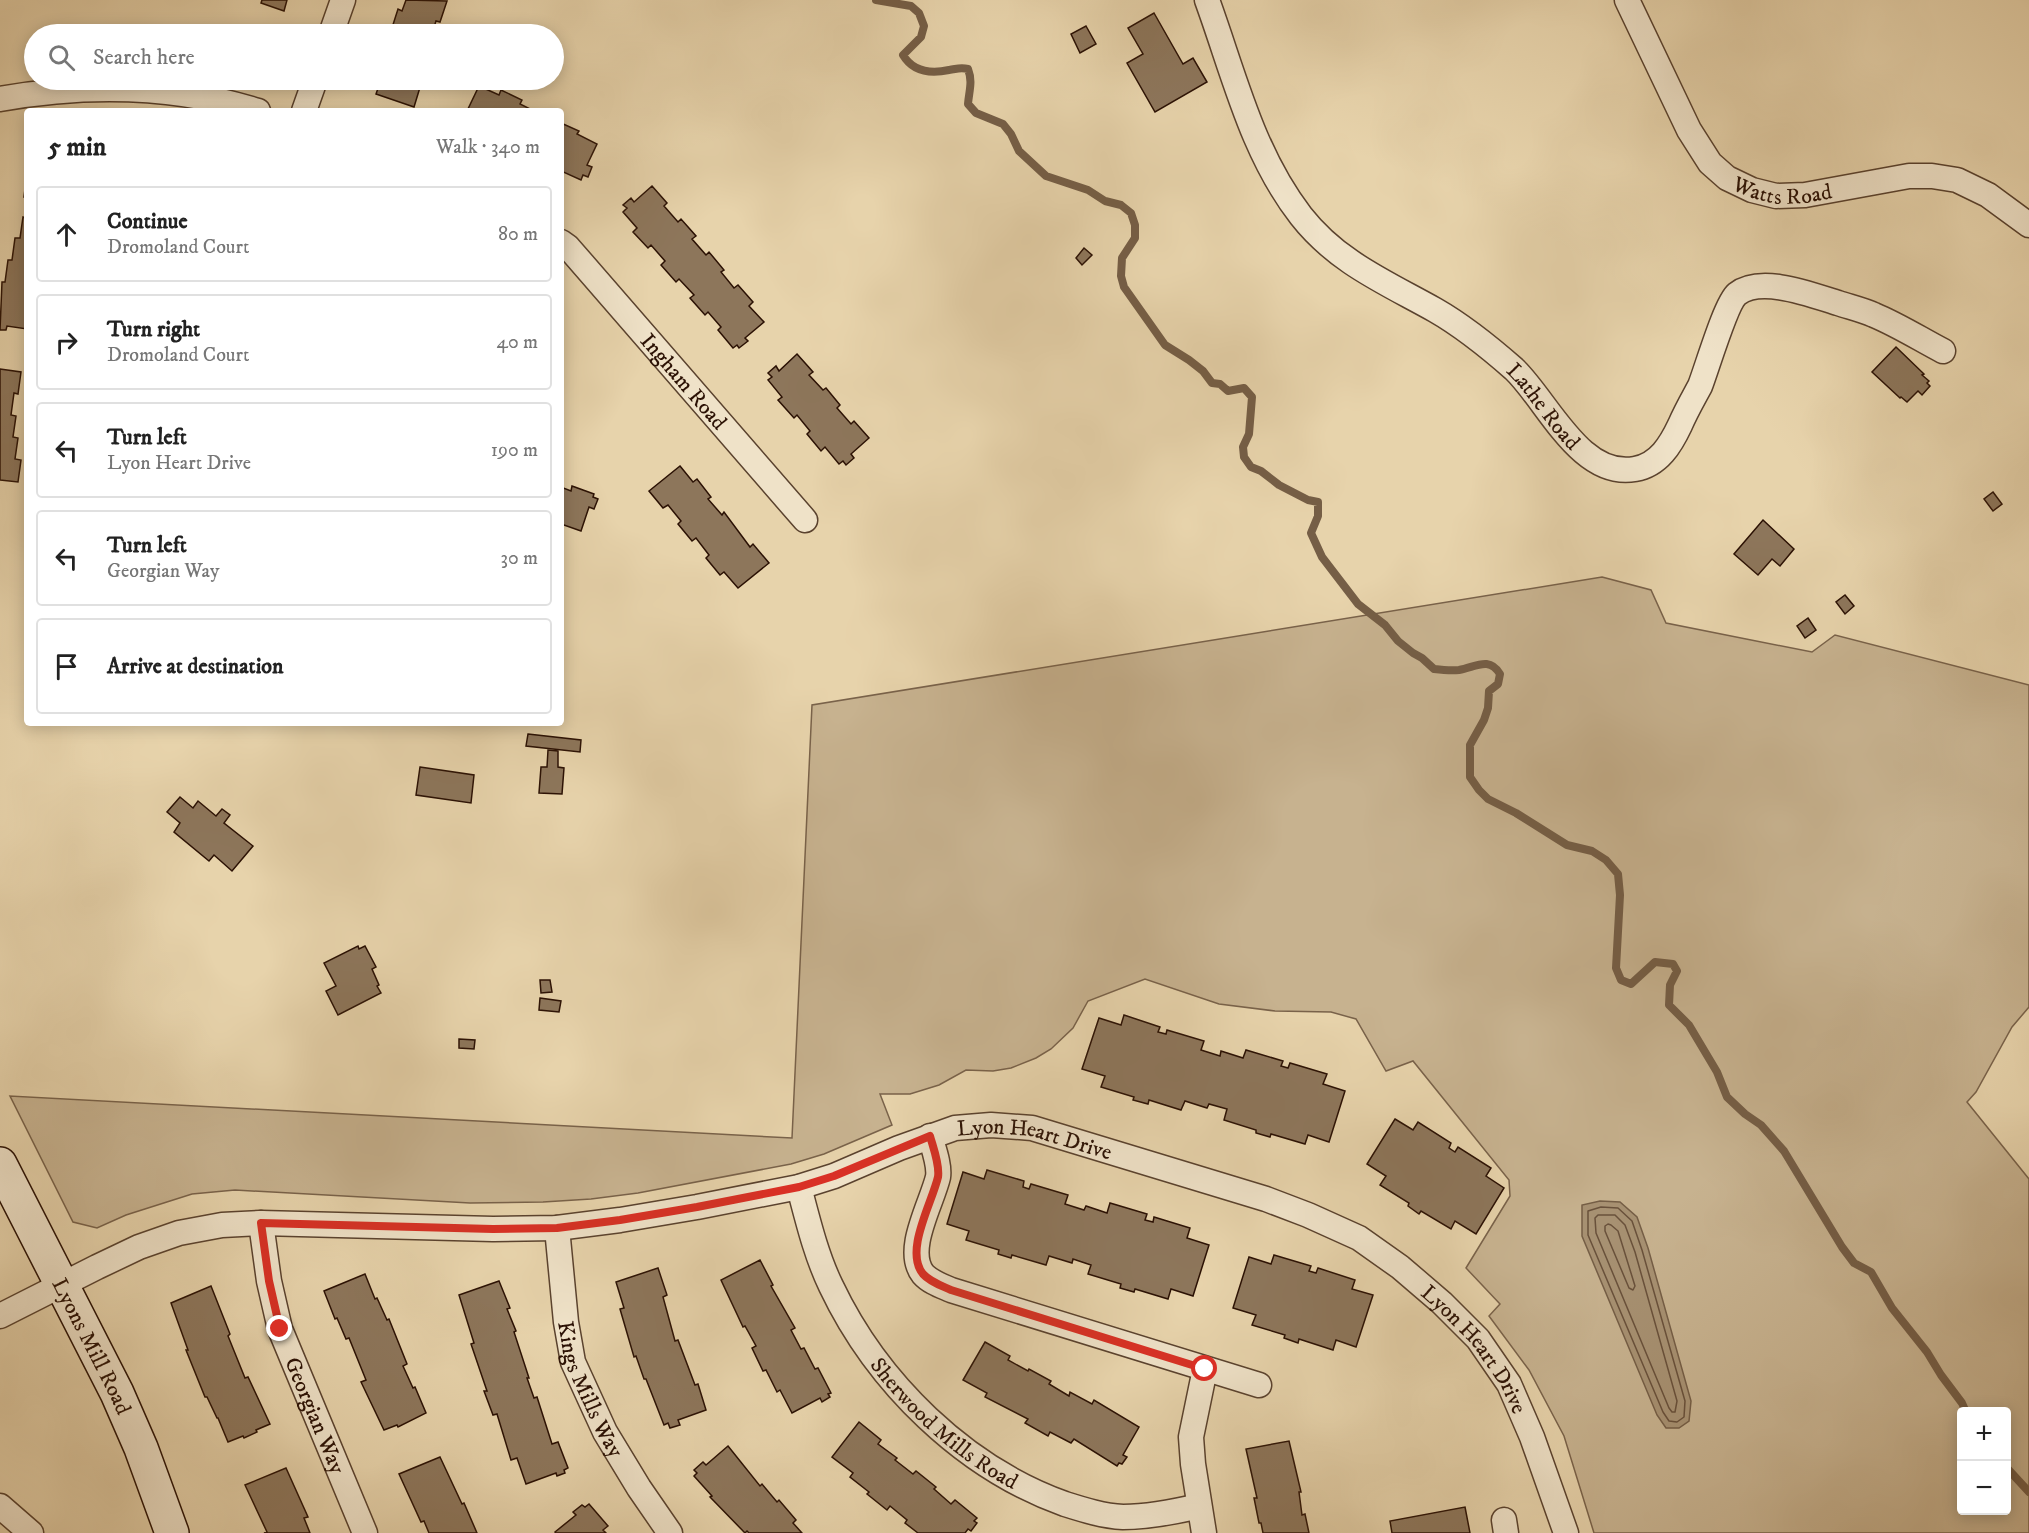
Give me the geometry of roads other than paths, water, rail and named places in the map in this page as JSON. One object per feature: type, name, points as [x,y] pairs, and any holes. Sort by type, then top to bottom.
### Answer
[{"type":"main road","name":"Lyons Mill Road","points":[[0,1164],[117,1393],[141,1448],[172,1533]]},
{"type":"street","points":[[335,24],[343,0]]},
{"type":"street","name":"Lathe Road","points":[[1207,0],[1251,128],[1282,188],[1302,217],[1334,251],[1374,278],[1437,311],[1482,341],[1517,372],[1568,437],[1590,458],[1613,469],[1636,470],[1656,461],[1672,443],[1700,386],[1736,295],[1753,287],[1775,286],[1804,292],[1874,315],[1943,351]]},
{"type":"street","name":"Watts Road","points":[[1627,0],[1689,130],[1710,163],[1727,178],[1752,190],[1776,196],[1805,195],[1909,176],[1932,176],[1957,180],[1988,195],[2029,225]]},
{"type":"street","points":[[0,99],[66,90]]},
{"type":"street","points":[[129,90],[213,99],[247,108]]},
{"type":"street","points":[[305,108],[311,90]]},
{"type":"street","name":"Ingham Road","points":[[564,245],[805,520]]},
{"type":"street","name":"Lyon Heart Drive","points":[[0,1316],[60,1284],[139,1247],[179,1233],[222,1225],[261,1223],[493,1229],[557,1228],[697,1207],[799,1187],[834,1176],[955,1128],[991,1125],[1032,1128],[1266,1199],[1359,1238],[1400,1267],[1442,1303],[1478,1339],[1509,1384],[1532,1437],[1566,1533]]},
{"type":"street","points":[[930,1136],[939,1174],[916,1247],[917,1262],[923,1274],[934,1283],[1260,1385]]},
{"type":"street","name":"Sherwood Mills Road","points":[[799,1187],[815,1246],[831,1287],[855,1329],[894,1382],[917,1408],[956,1442],[1000,1473],[1046,1497],[1086,1511],[1121,1517],[1155,1515],[1199,1506]]},
{"type":"street","name":"Georgian Way","points":[[261,1223],[269,1281],[280,1329],[365,1533]]},
{"type":"street","name":"Kings Mills Way","points":[[557,1228],[566,1322],[573,1362],[605,1432],[670,1533]]},
{"type":"street","points":[[1204,1533],[1191,1437],[1205,1369]]},
{"type":"street","points":[[0,1506],[31,1533]]},
{"type":"water","points":[[1600,1201],[1620,1202],[1637,1217],[1648,1248],[1691,1401],[1689,1421],[1679,1428],[1666,1428],[1657,1415],[1582,1236],[1582,1205]]},
{"type":"waterway","points":[[876,0],[911,6],[919,13],[924,26],[921,37],[903,55],[907,61],[917,68],[929,71],[968,69],[970,82],[968,104],[976,113],[1003,124],[1019,151],[1046,176],[1088,190],[1105,201],[1121,205],[1131,213],[1135,225],[1135,238],[1122,258],[1121,276],[1124,287],[1165,345],[1203,371],[1212,383],[1220,384],[1228,391],[1244,388],[1252,397],[1249,434],[1243,447],[1244,457],[1251,467],[1261,471],[1279,485],[1308,500],[1318,502],[1318,516],[1311,533],[1322,557],[1358,604],[1385,625],[1398,641],[1434,669],[1459,670],[1487,664],[1500,674],[1498,684],[1489,691],[1488,708],[1484,720],[1470,745],[1470,777],[1488,799],[1516,813],[1567,845],[1592,851],[1606,860],[1618,874],[1620,895],[1616,968],[1621,980],[1631,984],[1655,962],[1673,964],[1677,971],[1670,985],[1669,1005],[1689,1025],[1717,1072],[1727,1097],[1761,1125],[1784,1151],[1842,1247],[1854,1263],[1871,1272],[1892,1308],[1927,1352],[1964,1407]]},
{"type":"waterway","points":[[2011,1472],[2029,1492]]}]
